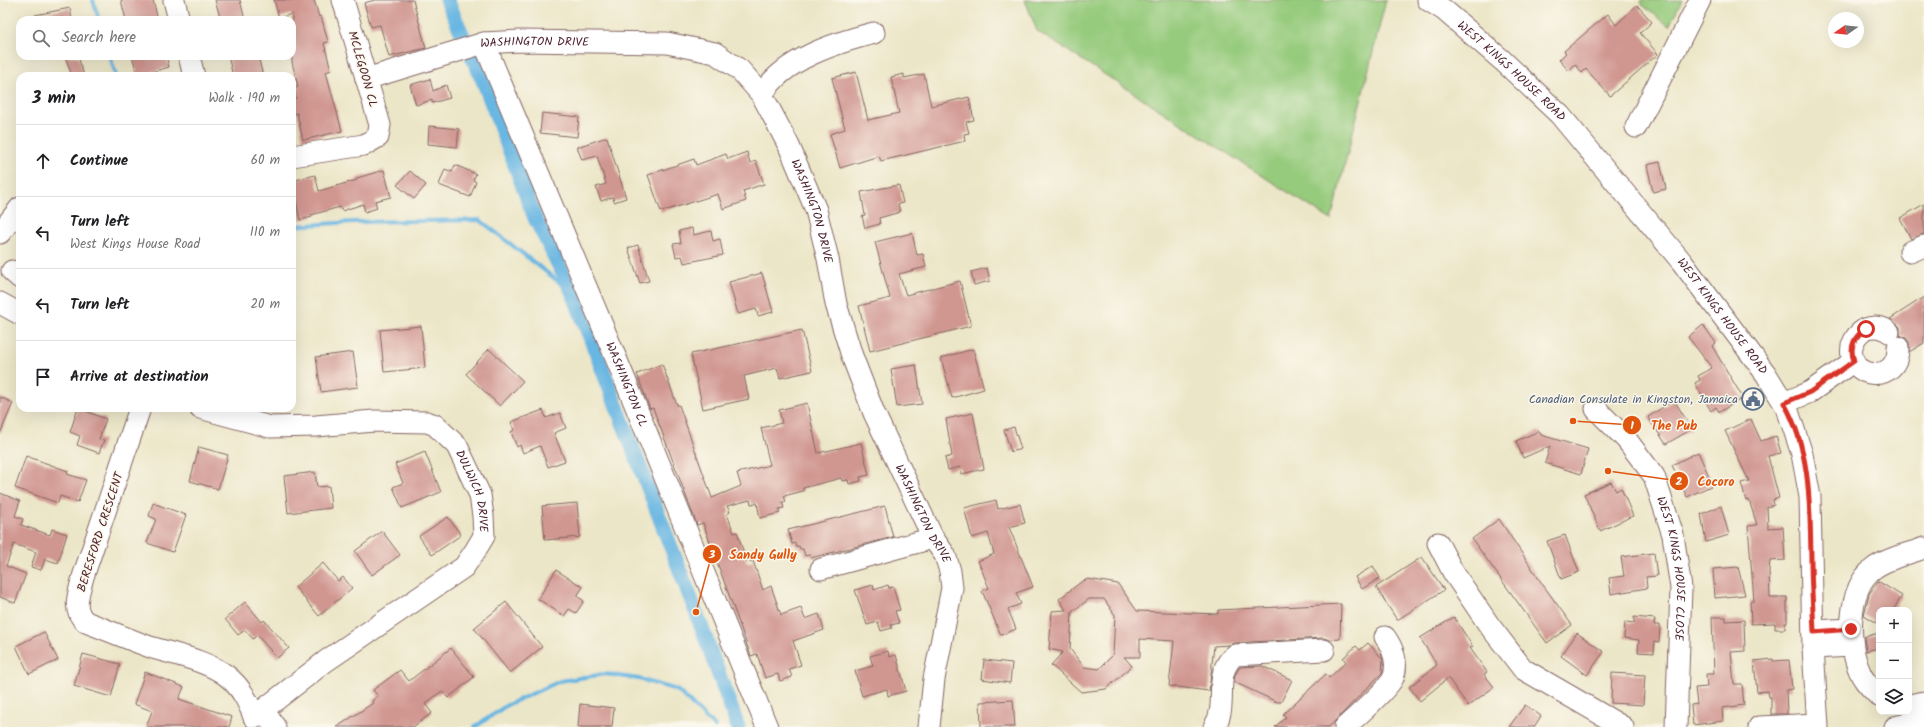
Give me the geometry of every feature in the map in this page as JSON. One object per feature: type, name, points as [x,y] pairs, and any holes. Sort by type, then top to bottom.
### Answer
[{"type":"street","points":[[174,0],[178,16]]},
{"type":"street","name":"MCLEGOON CL","points":[[296,155],[364,145],[378,138],[380,125],[343,0]]},
{"type":"street","name":"WEST KINGS HOUSE ROAD","points":[[1428,0],[1444,10],[1504,61],[1560,115],[1682,262],[1766,374],[1784,403],[1796,431],[1810,497],[1813,640],[1818,726]]},
{"type":"street","points":[[1636,127],[1700,0]]},
{"type":"street","points":[[762,95],[769,83],[787,68],[818,51],[851,39],[874,33]]},
{"type":"street","name":"WASHINGTON DRIVE","points":[[366,79],[484,43],[576,40],[667,43],[715,53],[740,70],[762,95],[789,146],[816,210],[828,259],[836,304],[860,378],[874,413],[933,538],[945,556],[950,571],[952,588],[934,679],[929,727]]},
{"type":"street","name":"WASHINGTON CL","points":[[484,43],[620,367],[767,727]]},
{"type":"street","points":[[190,60],[193,72]]},
{"type":"street","points":[[0,233],[16,213]]},
{"type":"street","points":[[0,303],[16,312]]},
{"type":"street","points":[[1873,327],[1880,328],[1894,339],[1896,360],[1893,366],[1882,373],[1875,374],[1862,370],[1854,361],[1852,348],[1856,336],[1861,332],[1873,327]]},
{"type":"street","points":[[1784,403],[1810,392],[1854,361]]},
{"type":"street","name":"WEST KINGS HOUSE CLOSE","points":[[1596,409],[1626,439],[1654,476],[1672,534],[1681,588],[1676,727]]},
{"type":"street","name":"BERESFORD CRESCENT","points":[[139,412],[83,577],[76,605],[80,618],[86,622],[148,646],[212,667],[227,676],[241,689],[256,718]]},
{"type":"street","name":"DULWICH DRIVE","points":[[215,412],[270,427],[316,426],[374,421],[427,422],[435,425],[457,446],[480,495],[483,516],[484,536],[464,567],[326,661],[256,718]]},
{"type":"street","points":[[821,569],[933,538]]},
{"type":"street","points":[[1438,543],[1454,572],[1489,625],[1523,669],[1623,727]]},
{"type":"street","points":[[1876,692],[1860,673],[1851,637],[1853,605],[1860,582],[1873,568],[1924,548]]},
{"type":"street","points":[[1345,727],[1359,715],[1393,678],[1395,663],[1393,648],[1385,637]]},
{"type":"street","points":[[1813,640],[1851,637]]},
{"type":"street","points":[[1214,727],[1220,719],[1223,671],[1227,662],[1235,655],[1324,650]]},
{"type":"street","points":[[1912,704],[1924,702]]},
{"type":"street","points":[[256,718],[275,727]]},
{"type":"street","points":[[1895,727],[1924,720]]},
{"type":"street","points":[[1759,727],[1818,726]]},
{"type":"green space","points":[[1025,0],[1386,0],[1331,220],[1037,31]]},
{"type":"green space","points":[[1641,0],[1682,0],[1669,26],[1640,3]]},
{"type":"building","points":[[121,0],[153,0],[157,16],[125,16]]},
{"type":"building","points":[[215,0],[240,0],[244,16],[220,16]]},
{"type":"building","points":[[274,0],[314,0],[319,17],[321,16],[328,42],[324,43],[331,70],[326,72],[342,131],[303,140],[296,113],[296,87],[298,87],[296,72],[294,72],[292,62],[292,60],[296,60],[296,16],[292,16],[292,14],[278,16]]},
{"type":"building","points":[[375,0],[413,0],[426,48],[389,57],[380,25],[371,27],[364,3]]},
{"type":"building","points":[[1637,5],[1652,22],[1640,33],[1658,54],[1610,96],[1586,69],[1582,73],[1575,64],[1569,71],[1559,60],[1566,53],[1564,51],[1608,14],[1616,25]]},
{"type":"building","points":[[70,8],[71,16],[35,16]]},
{"type":"building","points":[[66,60],[79,60],[83,72],[71,72]]},
{"type":"building","points":[[133,60],[167,60],[169,67],[152,72],[137,72]]},
{"type":"building","points":[[229,60],[259,60],[262,72],[232,72]]},
{"type":"building","points":[[856,72],[868,120],[899,113],[891,77],[904,74],[904,78],[924,74],[931,106],[969,97],[974,120],[966,122],[969,133],[964,134],[965,141],[881,161],[879,156],[840,168],[830,134],[845,129],[832,78]]},
{"type":"building","points":[[430,79],[433,91],[446,85],[450,98],[432,103],[432,100],[416,105],[410,85]]},
{"type":"building","points":[[542,113],[579,117],[577,137],[540,133]]},
{"type":"building","points":[[429,126],[459,129],[457,147],[428,144]]},
{"type":"building","points":[[607,137],[626,198],[614,202],[613,197],[601,201],[596,187],[606,184],[597,156],[582,160],[577,147]]},
{"type":"building","points":[[747,152],[750,163],[756,161],[764,184],[743,191],[746,201],[723,209],[718,194],[661,212],[648,175],[694,159],[696,165],[726,154],[728,159]]},
{"type":"building","points":[[1660,162],[1666,189],[1653,192],[1647,165]]},
{"type":"building","points":[[455,165],[476,174],[473,180],[476,182],[470,197],[439,185],[445,169],[452,172]]},
{"type":"building","points":[[384,170],[391,197],[375,201],[377,208],[365,212],[363,204],[342,211],[340,207],[311,215],[312,217],[300,220],[296,200],[296,180],[315,175],[319,191],[357,180],[357,178]]},
{"type":"building","points":[[410,171],[426,185],[414,199],[397,185]]},
{"type":"building","points":[[899,185],[903,203],[898,204],[900,212],[879,218],[880,224],[865,228],[862,216],[865,215],[861,192]]},
{"type":"building","points":[[1924,204],[1924,234],[1911,239],[1900,218]]},
{"type":"building","points":[[692,228],[693,235],[711,231],[713,241],[720,239],[723,255],[684,263],[682,256],[676,257],[673,244],[681,243],[679,231]]},
{"type":"building","points":[[912,233],[917,255],[923,254],[926,267],[899,274],[906,295],[960,281],[971,326],[870,351],[859,306],[890,298],[875,242]]},
{"type":"building","points":[[638,245],[649,281],[640,283],[628,248]]},
{"type":"building","points":[[987,268],[990,281],[974,285],[971,272]]},
{"type":"building","points":[[762,273],[773,312],[758,316],[756,309],[738,314],[729,282]]},
{"type":"building","points":[[1924,297],[1924,343],[1909,352],[1909,342],[1906,338],[1900,335],[1900,327],[1890,319]]},
{"type":"building","points":[[1703,325],[1716,343],[1712,346],[1743,398],[1719,412],[1716,407],[1711,411],[1695,383],[1700,380],[1698,376],[1712,368],[1688,337]]},
{"type":"building","points":[[421,326],[425,368],[384,372],[380,330]]},
{"type":"building","points":[[802,330],[812,371],[780,378],[777,368],[744,376],[749,399],[703,409],[691,354]]},
{"type":"building","points":[[489,349],[523,381],[500,406],[466,374]]},
{"type":"building","points":[[973,349],[984,389],[952,398],[941,358]]},
{"type":"building","points":[[353,352],[358,387],[321,392],[316,357]]},
{"type":"building","points":[[662,364],[677,405],[679,405],[712,498],[741,486],[737,473],[770,465],[761,428],[782,423],[779,410],[807,403],[818,453],[861,443],[869,475],[860,477],[861,481],[849,484],[848,480],[842,481],[841,478],[803,488],[803,491],[784,496],[786,502],[782,502],[784,508],[779,509],[780,513],[760,518],[757,503],[751,504],[750,500],[727,506],[730,512],[727,514],[734,533],[737,532],[747,563],[753,561],[763,590],[771,586],[781,615],[801,608],[805,619],[819,614],[824,630],[793,641],[801,665],[789,669],[792,677],[780,681],[778,674],[765,678],[757,654],[751,656],[703,523],[697,525],[653,408],[650,409],[637,374]]},
{"type":"building","points":[[916,365],[922,404],[897,407],[891,369]]},
{"type":"building","points":[[0,397],[13,403],[0,434]]},
{"type":"building","points":[[1674,400],[1692,429],[1666,444],[1648,417]]},
{"type":"building","points":[[543,410],[546,418],[560,413],[566,428],[554,433],[565,461],[548,467],[540,446],[523,453],[520,445],[517,447],[511,432],[514,430],[511,422]]},
{"type":"building","points":[[77,412],[88,412],[106,419],[99,439],[104,440],[99,453],[77,445],[80,436],[70,432]]},
{"type":"building","points":[[973,413],[984,469],[961,474],[960,467],[948,470],[945,458],[952,456],[946,419]]},
{"type":"building","points":[[1751,419],[1761,441],[1776,436],[1781,453],[1768,456],[1779,498],[1773,500],[1774,505],[1767,507],[1768,528],[1783,527],[1785,560],[1770,561],[1769,570],[1770,597],[1787,597],[1787,623],[1785,623],[1785,629],[1775,629],[1775,623],[1751,624],[1750,601],[1754,601],[1748,526],[1757,525],[1749,500],[1746,501],[1741,483],[1749,481],[1725,431]]},
{"type":"building","points":[[1014,427],[1021,449],[1011,452],[1004,430]]},
{"type":"building","points":[[1539,431],[1541,435],[1588,449],[1581,474],[1545,463],[1550,446],[1523,458],[1516,441]]},
{"type":"building","points":[[199,447],[228,455],[218,489],[190,481]]},
{"type":"building","points":[[425,452],[441,492],[402,508],[393,487],[403,483],[395,464]]},
{"type":"building","points":[[1698,452],[1713,485],[1687,497],[1672,465]]},
{"type":"building","points":[[26,456],[68,471],[67,474],[86,480],[78,502],[60,496],[58,503],[15,488]]},
{"type":"building","points":[[315,472],[317,487],[329,486],[331,508],[288,513],[284,476]]},
{"type":"building","points":[[1611,482],[1616,491],[1621,488],[1633,516],[1600,531],[1584,494]]},
{"type":"building","points":[[0,493],[20,501],[15,516],[23,519],[21,525],[50,535],[52,529],[67,534],[58,563],[45,559],[41,570],[31,567],[36,552],[14,544],[6,566],[26,574],[15,603],[0,597]]},
{"type":"building","points":[[996,500],[998,509],[1020,504],[1025,523],[1009,527],[1033,587],[1016,593],[1021,604],[1008,609],[1016,629],[1001,635],[982,591],[989,588],[978,561],[994,554],[988,533],[972,538],[964,508]]},
{"type":"building","points":[[153,503],[186,515],[173,552],[147,543],[156,519],[149,516]]},
{"type":"building","points":[[577,503],[580,537],[545,540],[542,506]]},
{"type":"building","points":[[885,506],[893,537],[811,558],[810,555],[805,556],[803,549],[800,549],[799,546],[796,547],[795,543],[792,544],[788,530]]},
{"type":"building","points":[[1721,506],[1729,535],[1706,542],[1701,514]]},
{"type":"building","points":[[448,517],[461,535],[432,555],[419,536]]},
{"type":"building","points":[[1499,519],[1572,625],[1547,643],[1472,539]]},
{"type":"building","points":[[382,531],[400,555],[372,575],[355,551]]},
{"type":"building","points":[[1565,535],[1579,572],[1561,579],[1547,541]]},
{"type":"building","points":[[1654,553],[1657,576],[1646,577],[1647,588],[1611,594],[1609,578],[1624,576],[1621,557]]},
{"type":"building","points":[[1422,557],[1444,590],[1397,620],[1376,587]]},
{"type":"building","points":[[323,563],[338,581],[343,577],[352,588],[319,616],[295,587]]},
{"type":"building","points":[[1373,566],[1380,578],[1362,589],[1355,577]]},
{"type":"building","points":[[1738,567],[1745,595],[1715,598],[1713,569]]},
{"type":"building","points":[[556,570],[583,587],[577,596],[584,601],[576,613],[569,609],[564,616],[538,599]]},
{"type":"building","points":[[1088,579],[1118,584],[1137,611],[1218,614],[1218,610],[1341,604],[1340,639],[1330,640],[1323,638],[1234,643],[1229,645],[1214,646],[1209,691],[1169,686],[1174,641],[1140,639],[1140,657],[1124,657],[1132,666],[1106,689],[1081,692],[1051,665],[1063,652],[1049,649],[1052,611],[1066,610],[1059,599],[1081,582]],"holes":[[[1089,599],[1104,599],[1115,615],[1113,655],[1099,669],[1084,667],[1070,649],[1072,612]]]},
{"type":"building","points":[[1878,581],[1902,596],[1895,607],[1876,607],[1876,622],[1864,615],[1869,594]]},
{"type":"building","points":[[873,585],[874,590],[888,585],[889,588],[893,587],[900,610],[895,611],[899,623],[891,625],[892,628],[881,631],[878,622],[867,625],[855,590]]},
{"type":"building","points":[[245,602],[262,622],[264,620],[289,648],[277,658],[257,635],[253,639],[245,630],[238,635],[225,619]]},
{"type":"building","points":[[506,602],[542,647],[510,673],[474,628]]},
{"type":"building","points":[[1454,617],[1473,647],[1470,648],[1487,672],[1484,674],[1494,687],[1468,706],[1448,678],[1420,701],[1409,687],[1437,665],[1420,638]]},
{"type":"building","points":[[1634,617],[1655,619],[1654,625],[1660,625],[1659,642],[1655,641],[1654,653],[1638,652],[1639,640],[1624,638],[1625,622],[1634,623]]},
{"type":"building","points":[[1712,617],[1726,617],[1726,621],[1744,620],[1745,651],[1731,652],[1734,684],[1742,684],[1744,705],[1722,708],[1723,721],[1693,725],[1691,705],[1697,704],[1695,688],[1707,687],[1706,674],[1714,674]]},
{"type":"building","points":[[44,632],[58,660],[29,674],[16,646]]},
{"type":"building","points":[[1577,633],[1604,652],[1587,675],[1561,656]]},
{"type":"building","points":[[1876,634],[1876,649],[1866,651],[1864,637]]},
{"type":"building","points":[[1368,643],[1383,659],[1382,673],[1329,727],[1275,727],[1286,717],[1283,714],[1326,674],[1329,678],[1346,662],[1343,658],[1356,646],[1360,650]]},
{"type":"building","points":[[451,648],[474,677],[448,698],[442,691],[425,704],[432,713],[413,727],[337,727],[373,703],[372,701],[378,696],[373,690],[400,670],[409,681]]},
{"type":"building","points":[[888,651],[889,657],[896,655],[906,691],[888,696],[887,689],[862,696],[855,671],[873,666],[870,656]]},
{"type":"building","points":[[83,654],[120,664],[111,697],[74,686]]},
{"type":"building","points":[[1773,659],[1773,661],[1789,660],[1792,689],[1786,690],[1787,714],[1771,714],[1771,697],[1769,697],[1768,691],[1757,692],[1754,661]]},
{"type":"building","points":[[984,660],[1012,663],[1010,683],[982,679]]},
{"type":"building","points":[[1262,666],[1292,680],[1281,702],[1277,702],[1234,682],[1235,675],[1240,667]]},
{"type":"building","points":[[145,672],[184,687],[179,699],[232,717],[229,727],[146,727],[152,711],[134,704]]},
{"type":"building","points":[[1612,673],[1645,675],[1643,705],[1611,703]]},
{"type":"building","points":[[1013,700],[1015,727],[981,727],[980,702]]},
{"type":"building","points":[[580,704],[614,708],[612,727],[578,727]]},
{"type":"building","points":[[1525,705],[1541,716],[1534,727],[1509,727]]},
{"type":"waterway","points":[[93,0],[98,16]]},
{"type":"waterway","points":[[447,0],[484,83],[535,218],[573,293],[696,612],[738,727]]},
{"type":"waterway","points":[[111,60],[115,72]]},
{"type":"waterway","points":[[296,226],[353,222],[480,220],[573,293]]},
{"type":"waterway","points":[[475,727],[507,705],[560,681],[605,674],[639,679],[677,690],[715,727]]},
{"type":"place","name":"Canadian Consulate in Kingston, Jamaica","points":[[1753,399]]},
{"type":"place","name":"The Pub","points":[[1573,421]]},
{"type":"place","name":"Cocoro","points":[[1608,471]]},
{"type":"place","name":"Sandy Gully","points":[[696,612]]},
{"type":"route","points":[[1851,629],[1814,632],[1810,497],[1796,431],[1784,403],[1810,392],[1854,361],[1852,354],[1853,342],[1856,336],[1866,329]]}]
